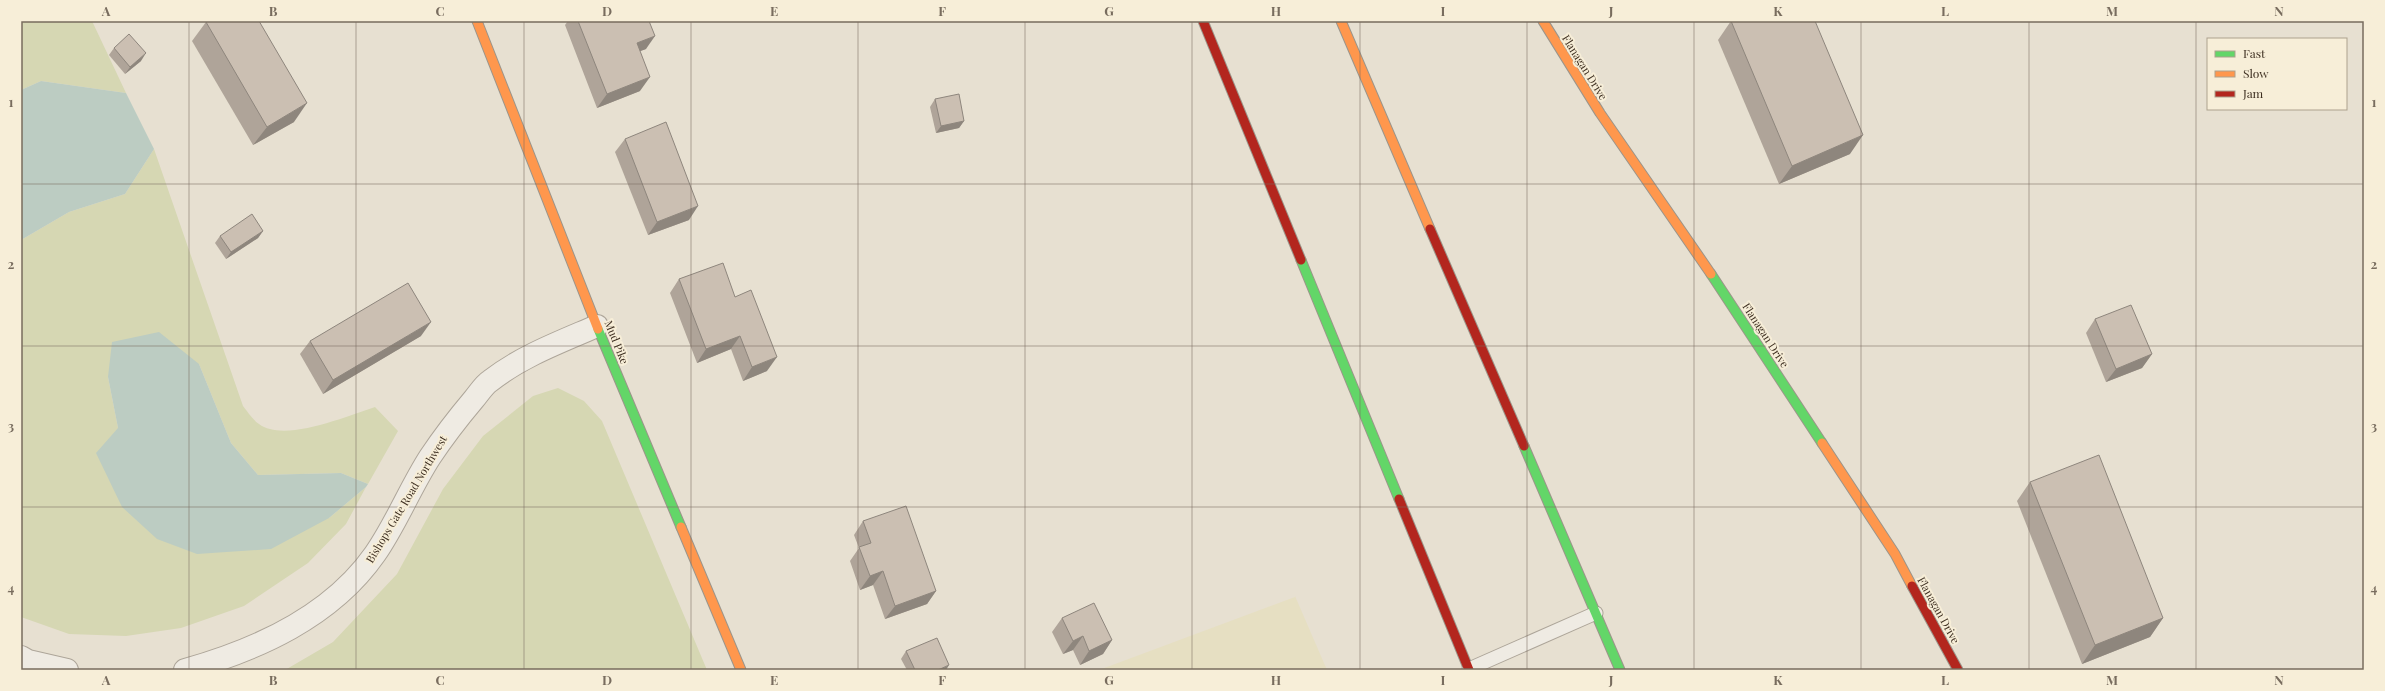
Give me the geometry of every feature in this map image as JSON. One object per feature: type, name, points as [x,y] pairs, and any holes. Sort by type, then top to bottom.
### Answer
[{"type":"main road","name":"Mud Pike","points":[[477,21],[597,326],[741,670]]},
{"type":"main road","points":[[1203,21],[1469,670]]},
{"type":"main road","points":[[1341,21],[1620,670]]},
{"type":"main road","name":"Flanagan Drive","points":[[1543,21],[1600,113],[1733,306],[1895,554],[1958,670]]},
{"type":"street","name":"Bishops Gate Road Northwest","points":[[185,670],[221,660],[266,642],[308,617],[346,588],[375,554],[416,478],[448,430],[488,382],[527,356],[597,326]]},
{"type":"street","points":[[21,657],[67,670]]},
{"type":"lane","points":[[1469,670],[1596,613]]},
{"type":"shaded area","points":[[41,81],[126,93],[154,149],[125,194],[69,212],[21,240],[21,90]]},
{"type":"shaded area","points":[[159,332],[199,364],[231,443],[258,475],[341,473],[368,484],[366,487],[329,518],[271,549],[197,554],[157,539],[122,507],[96,453],[118,428],[108,377],[112,342]]},
{"type":"shaded area","points":[[1295,597],[1327,670],[1099,670]]},
{"type":"green space","points":[[21,21],[92,21],[126,93],[41,81],[21,90]]},
{"type":"green space","points":[[154,149],[243,406],[252,418],[259,424],[270,429],[284,431],[316,426],[375,407],[398,431],[368,484],[341,473],[258,475],[231,443],[199,364],[108,377],[118,428],[329,518],[366,487],[346,524],[308,563],[244,606],[181,628],[126,636],[69,634],[21,617],[21,240],[69,212],[125,194]]},
{"type":"green space","points":[[558,388],[584,401],[602,421],[707,670],[285,670],[333,642],[397,574],[443,489],[483,436],[533,396]]},
{"type":"building","points":[[259,21],[307,103],[267,127],[206,22]]},
{"type":"building","points":[[578,21],[649,21],[655,36],[637,43],[650,77],[607,94]]},
{"type":"building","points":[[1731,21],[1815,21],[1863,135],[1792,166]]},
{"type":"building","points":[[129,34],[146,53],[130,67],[114,48]]},
{"type":"building","points":[[959,94],[964,121],[941,126],[935,99]]},
{"type":"building","points":[[666,122],[698,206],[657,222],[625,139]]},
{"type":"building","points":[[252,214],[263,231],[231,252],[220,236]]},
{"type":"building","points":[[723,263],[735,297],[751,290],[777,357],[752,367],[740,336],[706,349],[679,279]]},
{"type":"building","points":[[408,283],[431,322],[333,380],[310,341]]},
{"type":"building","points":[[2131,305],[2152,354],[2116,369],[2095,319]]},
{"type":"building","points":[[2099,455],[2163,618],[2095,645],[2030,482]]},
{"type":"building","points":[[906,506],[936,591],[895,606],[883,571],[870,576],[859,547],[871,543],[863,521]]},
{"type":"building","points":[[1094,603],[1112,640],[1089,651],[1083,636],[1073,641],[1062,618]]},
{"type":"building","points":[[937,638],[949,665],[938,670],[915,670],[906,651]]},
{"type":"traffic: fast","points":[[1301,260],[1399,499]]},
{"type":"traffic: fast","points":[[1711,274],[1822,443]]},
{"type":"traffic: fast","points":[[598,329],[681,527]]},
{"type":"traffic: fast","points":[[1524,446],[1620,670]]},
{"type":"traffic: slow","points":[[477,21],[598,329]]},
{"type":"traffic: slow","points":[[1341,21],[1430,229]]},
{"type":"traffic: slow","points":[[1543,21],[1600,113],[1711,274]]},
{"type":"traffic: slow","points":[[1822,443],[1895,554],[1912,586]]},
{"type":"traffic: slow","points":[[681,527],[741,670]]},
{"type":"traffic: jam","points":[[1203,21],[1301,260]]},
{"type":"traffic: jam","points":[[1430,229],[1524,446]]},
{"type":"traffic: jam","points":[[1399,499],[1469,670]]},
{"type":"traffic: jam","points":[[1912,586],[1958,670]]}]
